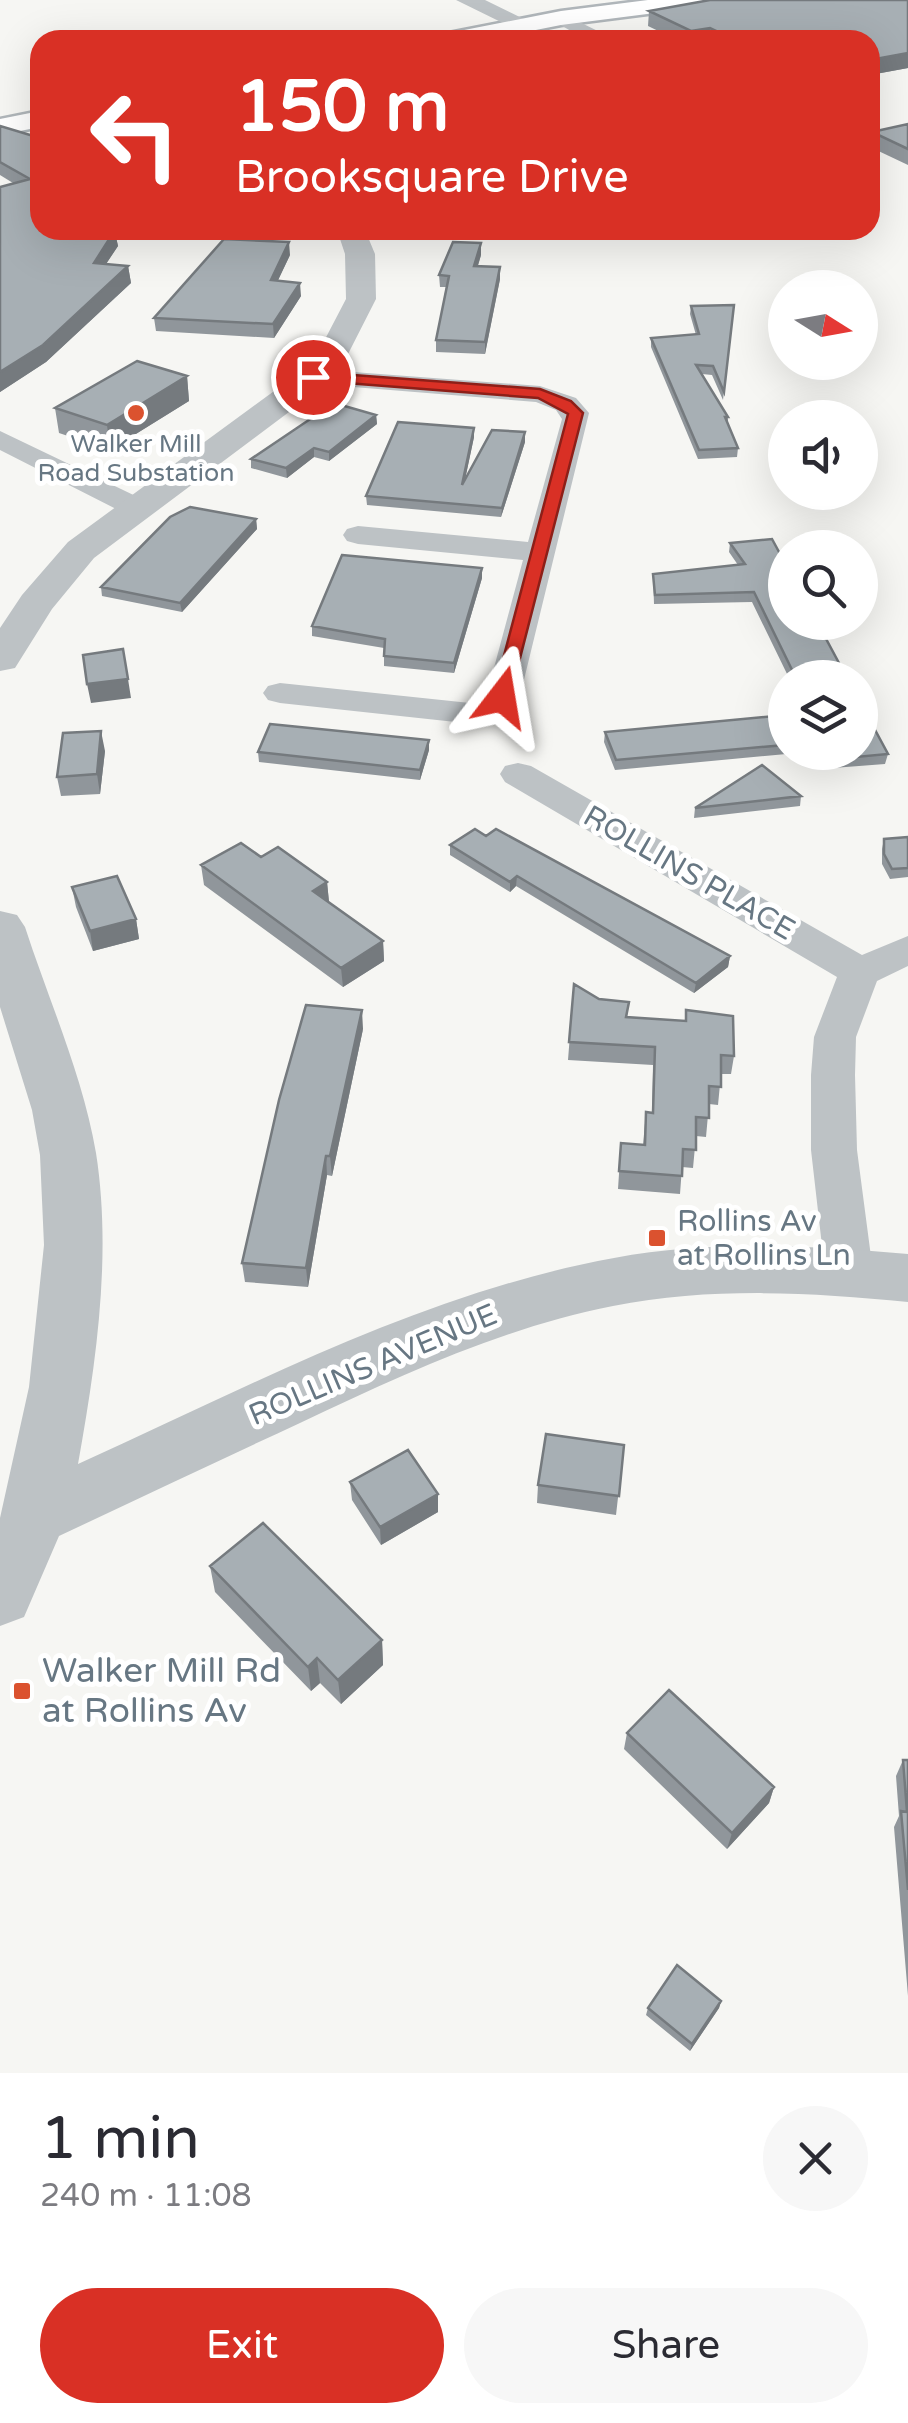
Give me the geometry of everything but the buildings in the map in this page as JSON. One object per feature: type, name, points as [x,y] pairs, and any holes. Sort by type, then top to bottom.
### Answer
[{"type":"main road","points":[[500,30],[525,25],[557,29],[702,0]]},
{"type":"main road","points":[[0,127],[30,121]]},
{"type":"street","points":[[467,0],[525,25]]},
{"type":"street","points":[[515,0],[557,29]]},
{"type":"street","points":[[0,658],[61,571],[135,507],[313,377],[336,350],[360,299],[362,271],[354,240]]},
{"type":"street","points":[[280,693],[474,714],[491,708],[502,697],[576,419],[572,408],[540,394],[313,377]]},
{"type":"street","points":[[0,438],[135,507]]},
{"type":"street","points":[[358,535],[539,552]]},
{"type":"street","name":"ROLLINS PLACE","points":[[518,774],[860,972]]},
{"type":"street","points":[[0,926],[60,1110],[72,1195],[68,1317],[0,1594]]},
{"type":"street","points":[[849,1272],[834,1150],[832,1075],[836,1036],[860,972],[908,950]]},
{"type":"street","name":"ROLLINS AVENUE","points":[[17,1517],[412,1342],[502,1309],[578,1289],[664,1275],[849,1272],[908,1278]]},
{"type":"place","name":"Walker Mill Road Substation","points":[[136,413]]},
{"type":"place","name":"Rollins Av at Rollins Ln","points":[[657,1238]]},
{"type":"place","name":"Walker Mill Rd at Rollins Av","points":[[22,1691]]},
{"type":"route","points":[[313,377],[540,394],[556,398],[575,413],[502,697]]}]
